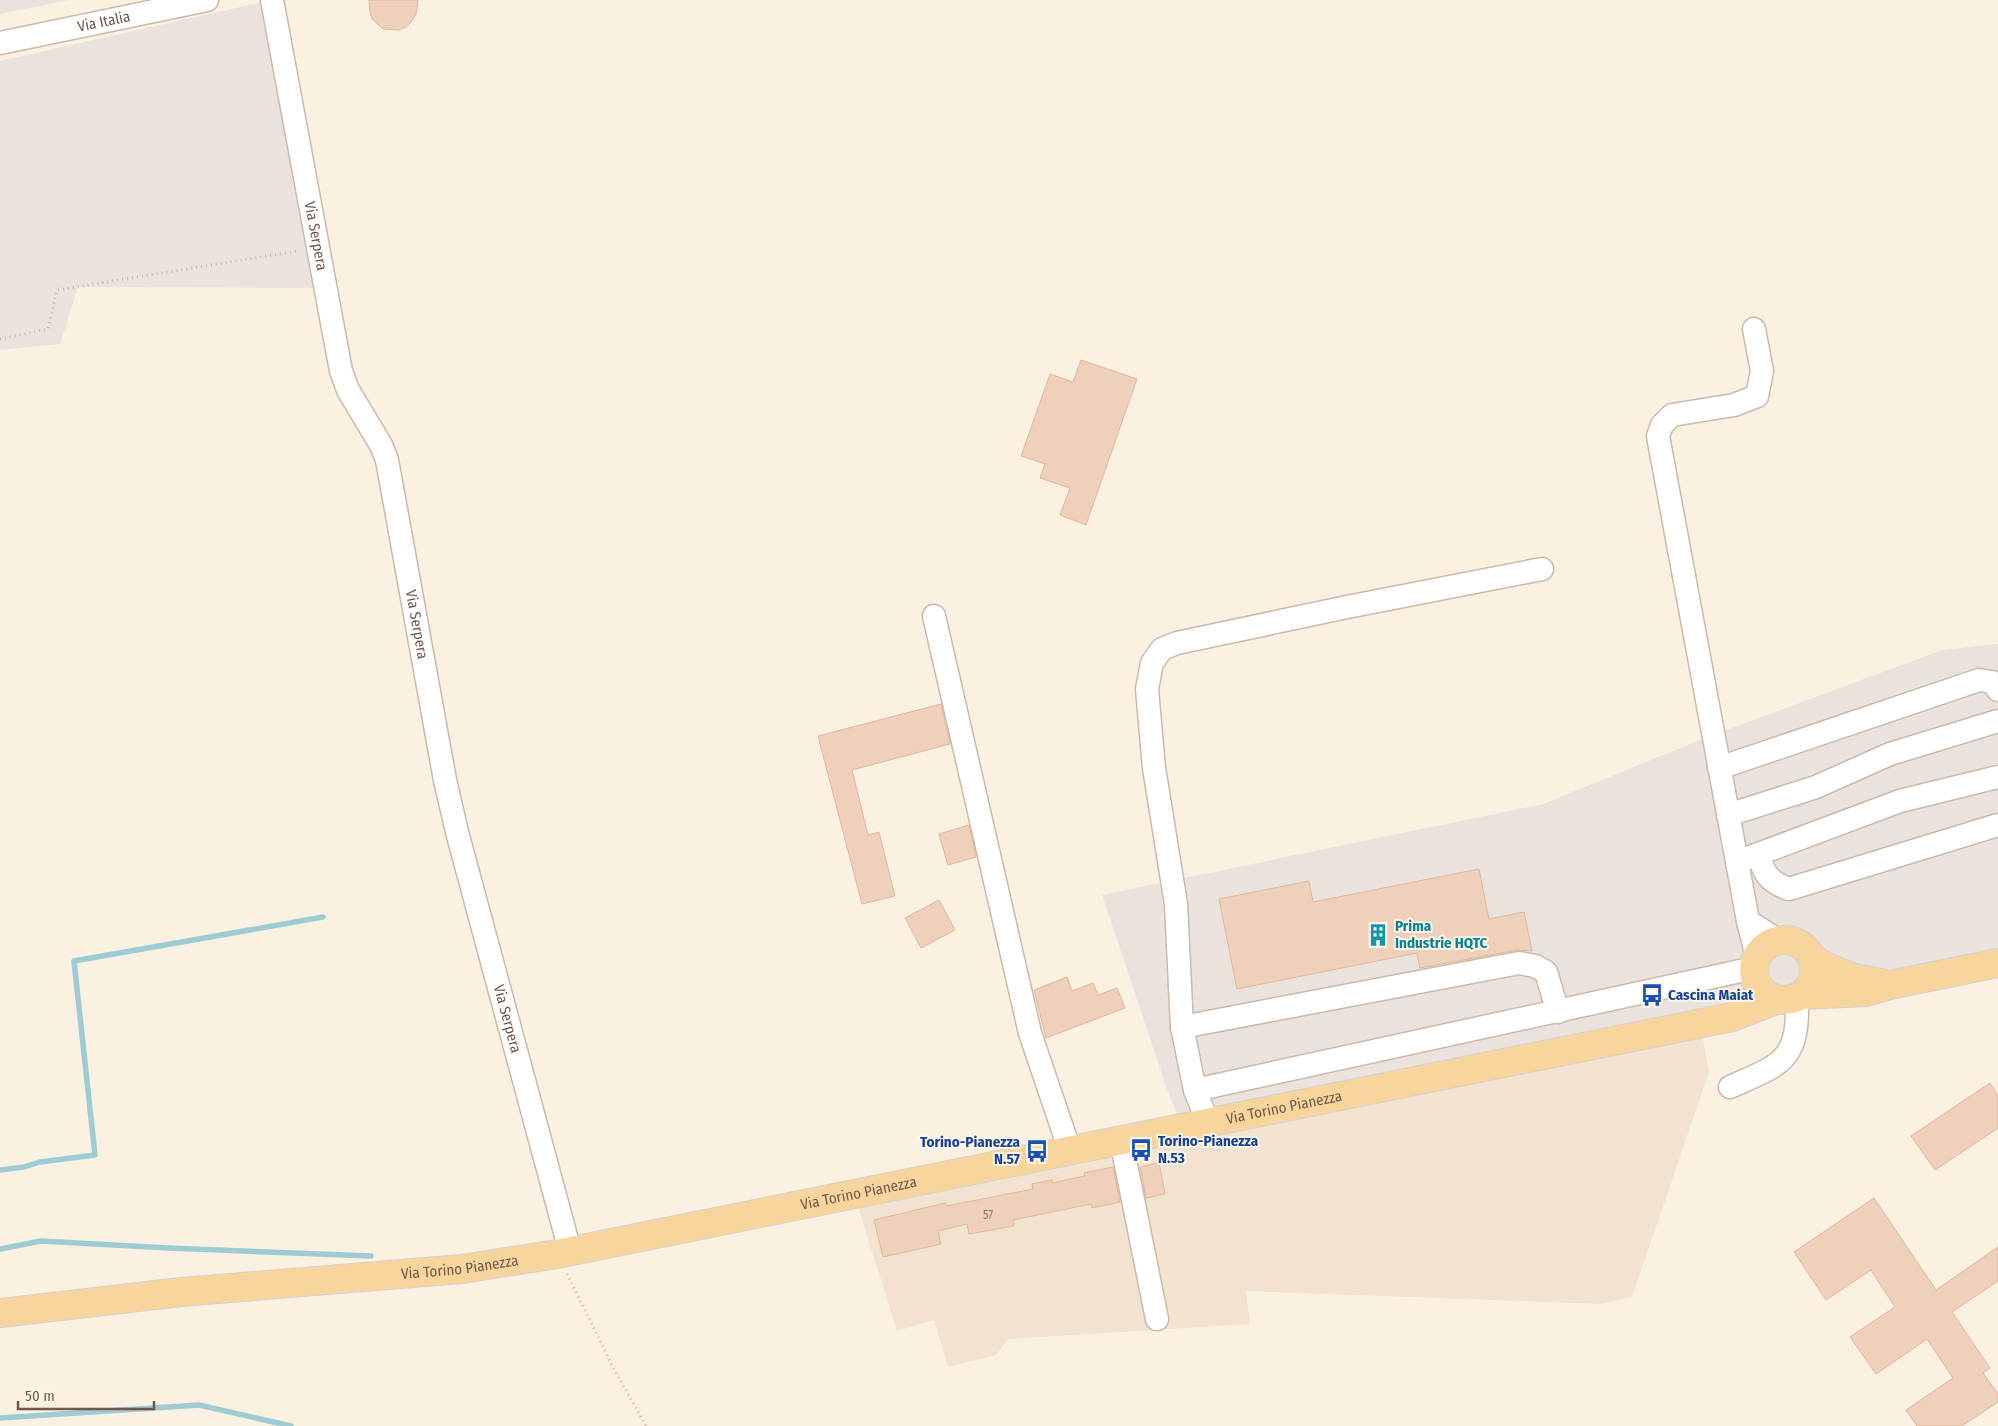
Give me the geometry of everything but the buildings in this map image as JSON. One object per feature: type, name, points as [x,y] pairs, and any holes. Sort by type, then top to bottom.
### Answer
[{"type":"main road","points":[[1788,940],[1798,943],[1812,958],[1814,978],[1810,987],[1790,998],[1767,996],[1755,981],[1760,959],[1788,940]]},
{"type":"main road","name":"Via Torino Pianezza","points":[[1812,958],[1826,967],[1854,978],[1890,985]]},
{"type":"main road","name":"Via Torino Pianezza","points":[[1708,1021],[1744,987],[1760,959]]},
{"type":"main road","name":"Via Torino Pianezza","points":[[0,1313],[181,1292],[462,1268],[563,1252],[1732,1017],[1790,998],[1866,992],[1890,985],[1998,963]]},
{"type":"street","name":"Via Italia","points":[[0,43],[207,0]]},
{"type":"street","name":"Via Serpera","points":[[272,0],[341,371],[348,390],[381,445],[387,460],[433,714],[457,832],[563,1252]]},
{"type":"street","points":[[1195,1090],[1558,1012],[1760,959],[1748,921],[1658,436],[1662,426],[1672,415],[1734,405],[1757,396],[1762,371],[1754,329]]},
{"type":"street","points":[[1208,1123],[1195,1090],[1182,1026],[1176,904],[1154,768],[1147,689],[1152,663],[1162,649],[1177,643],[1347,607],[1542,569]]},
{"type":"street","points":[[934,616],[1030,1033],[1070,1151]]},
{"type":"street","points":[[1719,768],[1979,680],[1992,682],[1998,690]]},
{"type":"street","points":[[1728,815],[1816,787],[1890,754],[1998,721]]},
{"type":"street","points":[[1737,862],[1900,801],[1998,777]]},
{"type":"street","points":[[1758,854],[1763,870],[1776,884],[1789,889],[1998,825]]},
{"type":"street","points":[[1182,1026],[1519,963],[1535,966],[1546,972],[1558,1012]]},
{"type":"street","points":[[1730,1087],[1774,1067],[1788,1053],[1797,1027],[1790,998]]},
{"type":"street","points":[[1121,1140],[1157,1319]]},
{"type":"path","points":[[0,339],[48,329],[57,290],[319,248]]},
{"type":"path","points":[[563,1252],[615,1371],[646,1426]]},
{"type":"shaded area","points":[[0,0],[69,0],[0,14]]},
{"type":"shaded area","points":[[272,0],[326,288],[78,287],[60,344],[0,350],[0,61]]},
{"type":"shaded area","points":[[1998,644],[1998,953],[1179,1119],[1167,1089],[1102,895],[1543,804],[1700,740],[1942,650]]},
{"type":"shaded area","points":[[1700,1023],[1709,1072],[1632,1297],[1601,1304],[1246,1291],[1250,1324],[1008,1339],[996,1355],[948,1367],[934,1320],[897,1331],[854,1194]]},
{"type":"waterway","points":[[0,1170],[24,1167],[40,1162],[95,1155],[74,961],[323,917]]},
{"type":"waterway","points":[[0,1249],[41,1241],[371,1256]]},
{"type":"waterway","points":[[0,1418],[199,1405],[291,1426]]},
{"type":"place","name":"Prima Industrie HQTC","points":[[1378,935]]},
{"type":"place","name":"Cascina Maiat","points":[[1652,995]]},
{"type":"place","name":"Torino-Pianezza N.53","points":[[1141,1150]]},
{"type":"place","name":"Torino-Pianezza N.57","points":[[1037,1151]]}]
